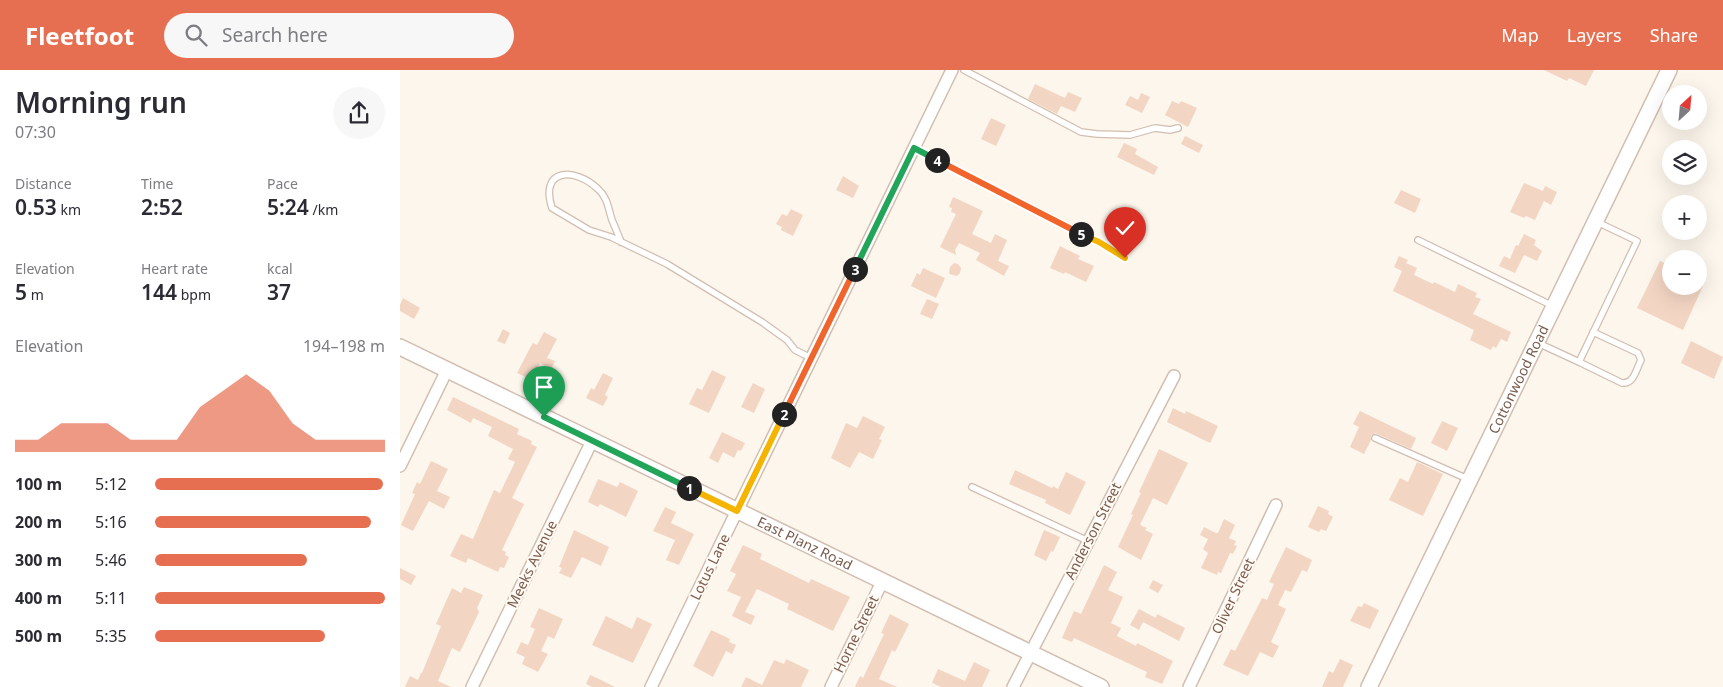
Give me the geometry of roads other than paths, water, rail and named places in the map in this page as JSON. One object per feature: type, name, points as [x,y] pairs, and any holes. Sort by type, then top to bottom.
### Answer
[{"type":"street","name":"Lotus Lane","points":[[651,687],[952,70]]},
{"type":"street","name":"Cottonwood Road","points":[[1369,687],[1669,70]]},
{"type":"street","name":"East Planz Road","points":[[400,347],[1101,687]]},
{"type":"street","points":[[400,466],[447,370]]},
{"type":"street","name":"Anderson Street","points":[[1013,687],[1174,376]]},
{"type":"street","name":"Meeks Avenue","points":[[472,687],[592,440]]},
{"type":"street","name":"Oliver Street","points":[[1190,687],[1276,505]]},
{"type":"street","name":"Horne Street","points":[[831,687],[882,582]]},
{"type":"lane","points":[[964,70],[1080,132],[1130,135],[1155,128],[1170,130],[1178,128]]},
{"type":"lane","points":[[914,148],[1099,242],[1125,258]]},
{"type":"lane","points":[[621,242],[606,198],[598,189],[584,178],[570,174],[561,174],[552,180],[548,196],[552,208],[589,230],[621,242],[667,264],[722,296],[787,340],[795,350],[811,358]]},
{"type":"lane","points":[[1579,362],[1637,240],[1595,221]]},
{"type":"lane","points":[[1418,240],[1554,306]]},
{"type":"lane","points":[[1536,342],[1622,383],[1631,381],[1641,360],[1638,353],[1594,332]]},
{"type":"lane","points":[[1375,438],[1470,480]]},
{"type":"lane","points":[[972,487],[1088,541]]}]
